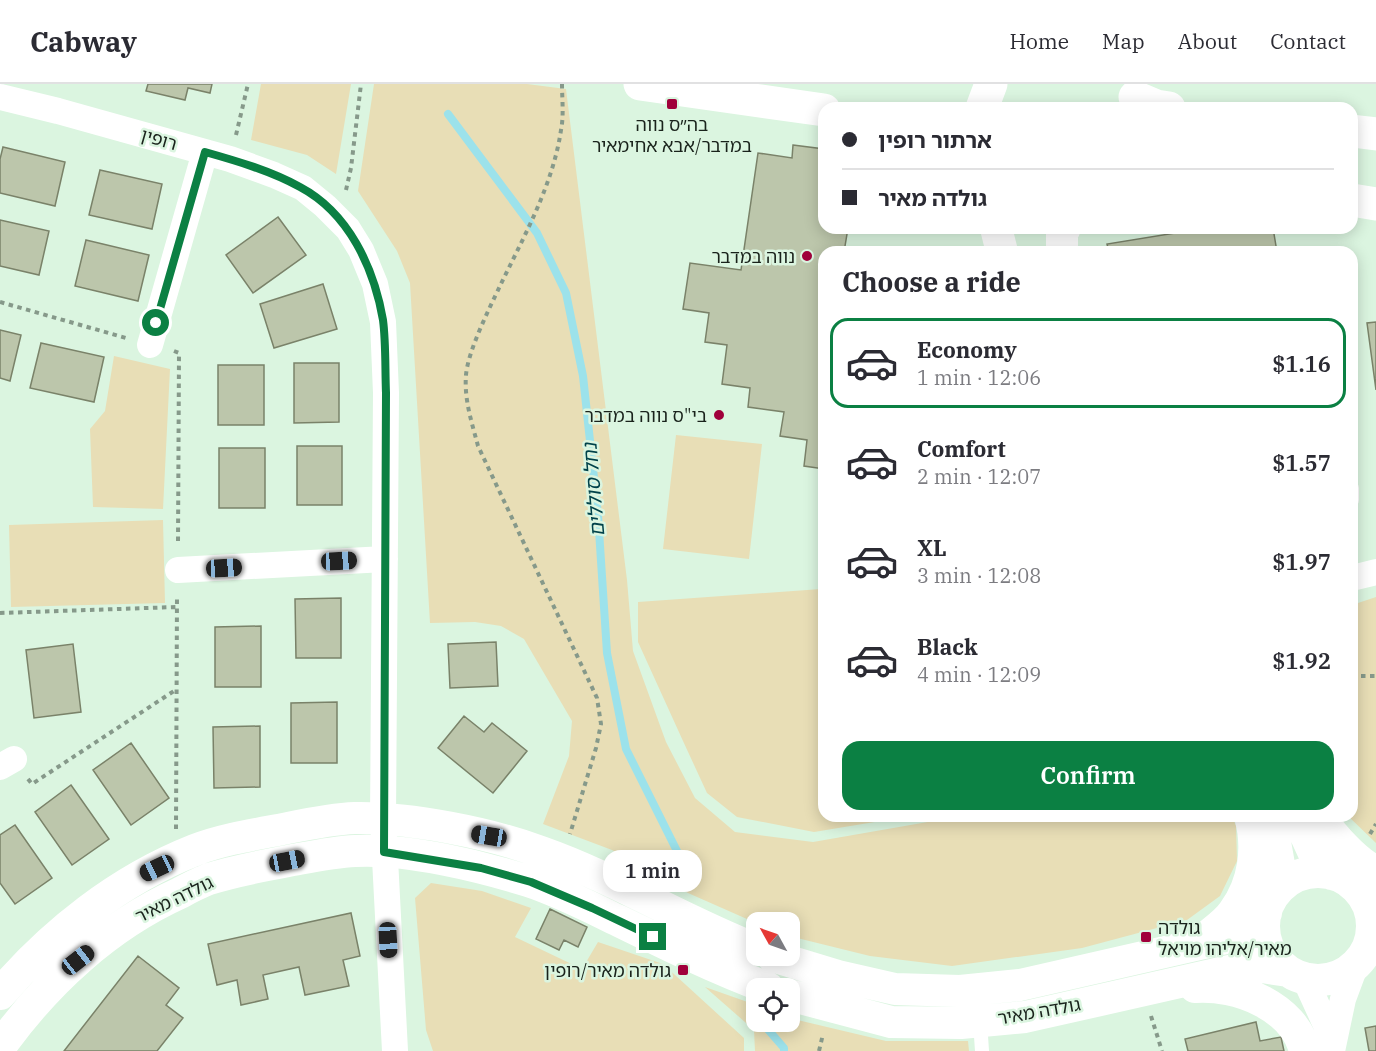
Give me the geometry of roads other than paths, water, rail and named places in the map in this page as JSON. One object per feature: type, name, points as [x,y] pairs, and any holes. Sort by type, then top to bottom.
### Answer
[{"type":"main road","points":[[640,84],[818,109]]},
{"type":"main road","points":[[984,102],[991,84]]},
{"type":"main road","points":[[1133,96],[1147,102]]},
{"type":"main road","points":[[1358,132],[1376,134]]},
{"type":"main road","points":[[1358,201],[1376,204]]},
{"type":"street","name":"רופין","points":[[0,97],[230,159],[274,175],[303,188],[325,206],[348,229],[361,250],[375,284],[383,322],[386,393],[383,820],[395,1051]]},
{"type":"street","points":[[150,345],[205,152]]},
{"type":"street","points":[[178,570],[385,559]]},
{"type":"street","points":[[1358,576],[1376,572]]},
{"type":"street","name":"גולדה מאיר","points":[[0,994],[29,962],[98,903],[139,876],[195,850],[288,828],[354,818],[397,820],[489,836],[542,852],[746,944]]},
{"type":"street","points":[[1200,943],[1233,913],[1247,890],[1253,861],[1255,833],[1252,822]]},
{"type":"street","points":[[1267,822],[1275,842],[1280,870],[1264,930],[1267,946],[1276,960],[1297,975],[1319,980],[1333,978],[1345,972],[1366,954]]},
{"type":"street","points":[[1300,822],[1313,851],[1332,874]]},
{"type":"street","points":[[1323,822],[1358,859],[1371,889],[1369,908],[1372,922],[1371,936],[1366,954],[1342,999],[1331,1051]]},
{"type":"street","name":"גולדה מאיר","points":[[0,1047],[45,991],[78,960],[117,929],[154,904],[206,880],[250,868],[355,851],[384,852],[481,868],[531,882],[592,908],[724,972],[746,980]]},
{"type":"street","points":[[1269,905],[1284,884],[1299,875],[1316,872],[1332,874],[1354,886],[1371,889]]},
{"type":"street","name":"גולדה מאיר","points":[[800,964],[895,989],[960,991],[1020,985],[1235,936],[1251,926],[1269,905]]},
{"type":"street","name":"גולדה מאיר","points":[[800,998],[891,1022],[961,1023],[981,1036],[1025,1017],[1242,968],[1262,967],[1297,975]]},
{"type":"street","points":[[1297,975],[1326,1025],[1331,1051]]},
{"type":"street","points":[[1143,990],[1204,986],[1230,990],[1261,999],[1292,1026],[1304,1043],[1305,1051]]},
{"type":"waterway","name":"נחל סוללים","points":[[448,114],[537,233],[566,293],[583,376],[598,515],[607,653],[626,749],[679,855]]},
{"type":"waterway","name":"נחל סוללים","points":[[770,1032],[784,1051]]},
{"type":"place","name":"בה״ס נווה במדבר/אבא אחימאיר","points":[[672,104]]},
{"type":"place","name":"נווה במדבר","points":[[807,256]]},
{"type":"place","name":"בי\"ס נווה במדבר","points":[[719,415]]},
{"type":"place","name":"גולדה מאיר/אליהו מויאל","points":[[1146,937]]},
{"type":"place","name":"גולדה מאיר/רופין","points":[[683,970]]}]
